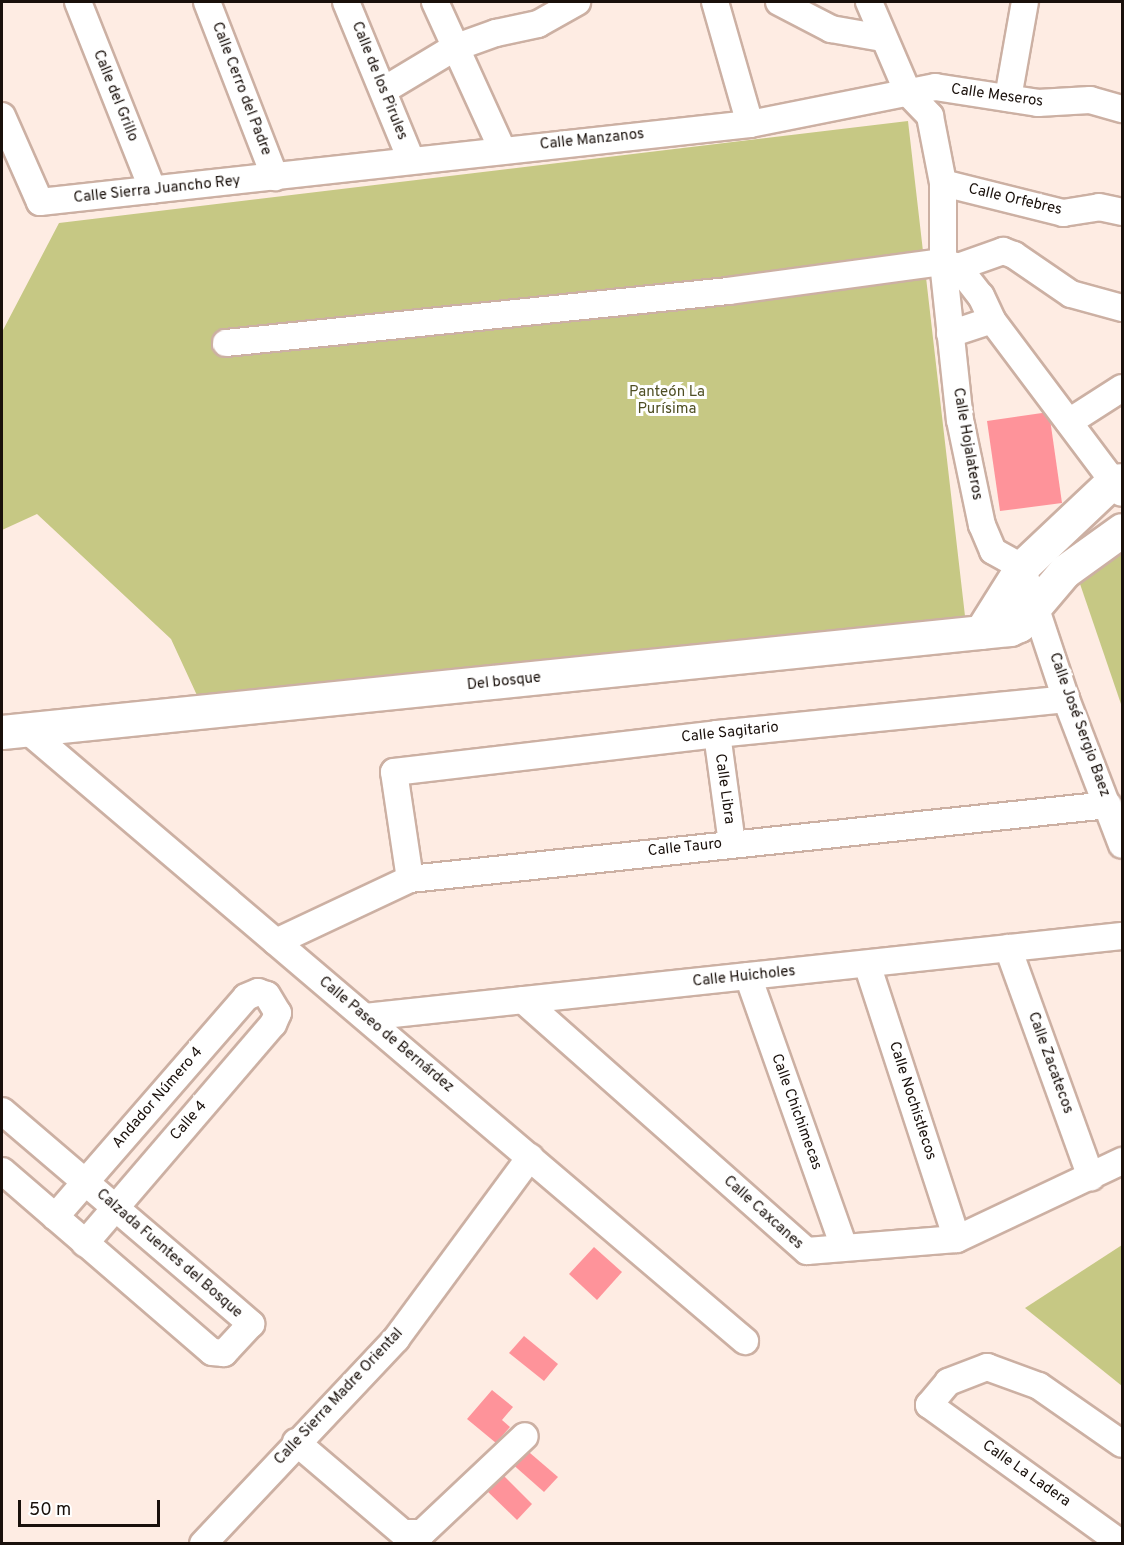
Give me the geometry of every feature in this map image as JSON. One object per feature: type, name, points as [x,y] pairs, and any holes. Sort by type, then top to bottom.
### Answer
[{"type":"main road","points":[[981,632],[1022,567],[1119,484]]},
{"type":"main road","name":"Del bosque","points":[[14,731],[981,632],[1019,625],[1065,571],[1122,530]]},
{"type":"street","name":"Calle del Grillo","points":[[78,2],[153,190]]},
{"type":"street","name":"Calle Cerro del Padre","points":[[207,2],[274,177]]},
{"type":"street","name":"Calle de los Pirules","points":[[346,2],[411,160]]},
{"type":"street","points":[[435,2],[502,149]]},
{"type":"street","points":[[384,90],[454,48],[496,33],[538,24],[577,2]]},
{"type":"street","points":[[715,2],[750,124]]},
{"type":"street","points":[[779,2],[831,29],[882,38]]},
{"type":"street","name":"Calle Hojalateros","points":[[869,2],[882,38],[908,93],[930,116],[943,183],[950,265],[950,334],[960,420],[982,525],[993,551],[1022,567]]},
{"type":"street","points":[[1008,98],[1025,2]]},
{"type":"street","name":"Calle Meseros","points":[[908,93],[935,87],[1038,103],[1090,100],[1122,109]]},
{"type":"street","name":"Calle Manzanos","points":[[274,177],[502,149],[750,124],[908,93]]},
{"type":"street","name":"Calle Sierra Juancho Rey","points":[[2,116],[39,202],[274,177]]},
{"type":"street","name":"Calle Orfebres","points":[[943,183],[1063,213],[1099,207],[1122,212]]},
{"type":"street","points":[[226,343],[728,291],[950,265],[1003,251],[1014,255],[1071,294],[1096,304],[1122,308]]},
{"type":"street","points":[[950,265],[981,296],[992,320],[1119,484]]},
{"type":"street","points":[[950,334],[992,320]]},
{"type":"street","points":[[1069,422],[1122,388]]},
{"type":"street","points":[[1022,567],[1037,605]]},
{"type":"street","name":"Calle José Sergio Baez","points":[[1037,605],[1066,699],[1122,845]]},
{"type":"street","name":"Calle Sagitario","points":[[410,879],[394,772],[717,734],[1066,699]]},
{"type":"street","name":"Calle Paseo de Bernárdez","points":[[14,731],[276,942],[745,1341]]},
{"type":"street","name":"Calle Libra","points":[[717,734],[732,843]]},
{"type":"street","name":"Calle Tauro","points":[[276,942],[410,879],[732,843],[1108,805]]},
{"type":"street","name":"Calle Huicholes","points":[[365,1017],[1122,936]]},
{"type":"street","name":"Calle Zacatecos","points":[[1008,948],[1091,1177]]},
{"type":"street","name":"Calle Nochistlecos","points":[[867,964],[957,1239]]},
{"type":"street","name":"Calle Chichimecas","points":[[748,976],[844,1247]]},
{"type":"street","name":"Andador Número 4","points":[[55,1217],[246,997],[258,992],[267,995]]},
{"type":"street","name":"Calle 4","points":[[85,1243],[273,1024],[278,1013],[267,995]]},
{"type":"street","name":"Calle Caxcanes","points":[[523,1000],[807,1251],[844,1247],[925,1245],[957,1239],[1122,1161]]},
{"type":"street","name":"Calzada Fuentes del Bosque","points":[[2,1112],[250,1324],[224,1353],[212,1352],[2,1171]]},
{"type":"street","name":"Calle Sierra Madre Oriental","points":[[203,1544],[296,1442],[396,1340],[530,1158]]},
{"type":"street","name":"Calle La Ladera","points":[[1122,1444],[1039,1386],[987,1367],[948,1382],[929,1405],[1122,1544]]},
{"type":"street","points":[[296,1442],[403,1533],[422,1533],[525,1436]]},
{"type":"green space","name":"Panteón La Purísima","points":[[908,121],[965,616],[201,704],[171,639],[37,514],[2,530],[2,332],[59,223]]},
{"type":"green space","points":[[1122,554],[1122,707],[1079,581]]},
{"type":"green space","points":[[1122,1245],[1122,1386],[1025,1308]]},
{"type":"building","points":[[1049,412],[1062,503],[1000,511],[987,421]]},
{"type":"building","points":[[594,1247],[622,1272],[597,1300],[569,1274]]},
{"type":"building","points":[[524,1336],[558,1364],[544,1381],[509,1353]]},
{"type":"building","points":[[492,1390],[513,1407],[502,1420],[510,1427],[496,1443],[467,1419]]},
{"type":"building","points":[[523,1447],[558,1477],[544,1492],[510,1462]]},
{"type":"building","points":[[501,1473],[532,1504],[517,1520],[485,1489]]}]
